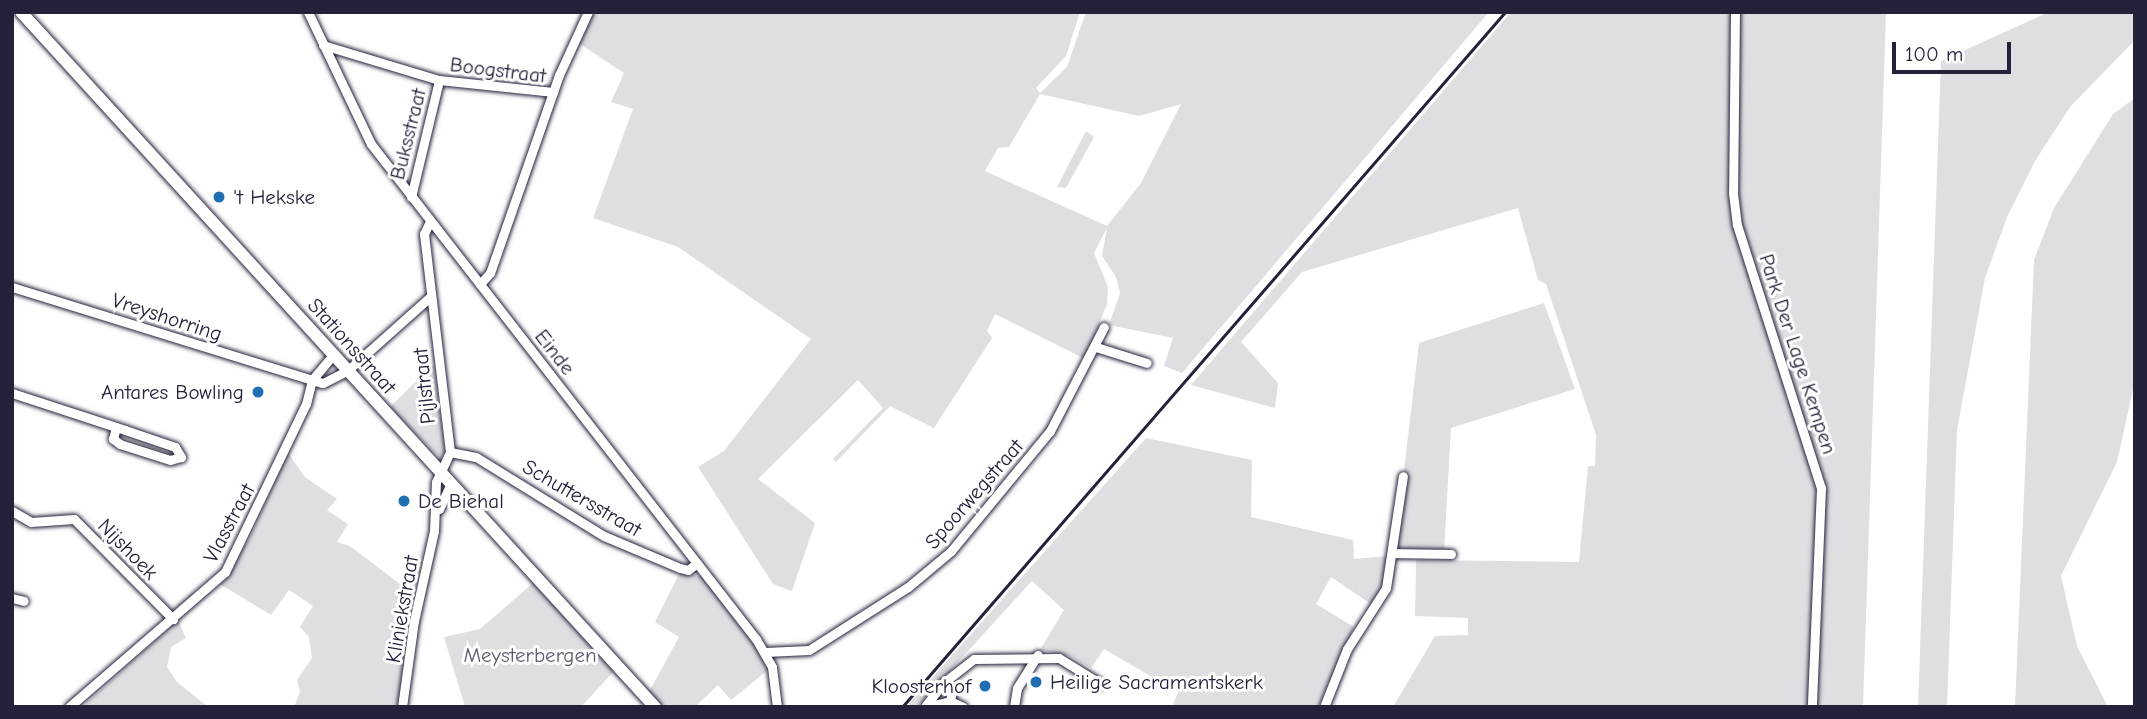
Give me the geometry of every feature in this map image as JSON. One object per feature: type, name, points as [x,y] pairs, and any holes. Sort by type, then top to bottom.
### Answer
[{"type":"main road","name":"Stationsstraat","points":[[21,12],[655,707]]},
{"type":"street","name":"Einde","points":[[308,12],[359,122],[411,197],[765,652],[772,667],[777,707]]},
{"type":"street","points":[[553,92],[588,12]]},
{"type":"street","name":"Park Der Lage Kempen","points":[[1735,12],[1733,193],[1737,225],[1821,488],[1812,707]]},
{"type":"street","name":"Boogstraat","points":[[323,45],[439,80],[553,92],[490,273],[480,284]]},
{"type":"street","name":"Buksstraat","points":[[411,197],[439,80]]},
{"type":"street","name":"Pijlstraat","points":[[430,221],[424,233],[450,452],[438,469]]},
{"type":"street","name":"Vreyshorring","points":[[12,287],[312,380]]},
{"type":"street","name":"Pijlstraat","points":[[348,370],[431,296]]},
{"type":"street","name":"Spoorwegstraat","points":[[765,652],[809,650],[916,581],[951,551],[1050,431],[1096,347],[1104,327]]},
{"type":"street","points":[[1096,347],[1147,363]]},
{"type":"street","points":[[334,354],[312,380],[323,383],[348,370]]},
{"type":"street","name":"Vlasstraat","points":[[69,707],[216,583],[231,563],[306,404],[312,380]]},
{"type":"street","points":[[12,393],[116,427],[175,447],[181,457],[170,460],[120,444],[113,439],[116,427]]},
{"type":"street","name":"Schuttersstraat","points":[[450,452],[477,457],[604,536],[680,568],[688,570],[697,563]]},
{"type":"street","name":"Kliniekstraat","points":[[402,707],[436,517],[438,469]]},
{"type":"street","points":[[1324,707],[1347,649],[1386,587],[1403,476]]},
{"type":"street","name":"Kliniekstraat","points":[[436,517],[451,483]]},
{"type":"street","name":"Nijshoek","points":[[12,512],[31,522],[74,519],[173,619]]},
{"type":"street","points":[[1392,554],[1451,555]]},
{"type":"street","points":[[12,598],[24,601]]},
{"type":"street","points":[[1014,707],[1017,688],[1038,655]]},
{"type":"street","points":[[925,707],[943,683],[974,659],[1038,655],[1059,658],[1101,684]]},
{"type":"street","points":[[943,683],[952,691],[950,701]]},
{"type":"street","points":[[925,707],[950,701],[963,707]]},
{"type":"green space","points":[[592,12],[1080,12],[1066,56],[1036,88],[1040,93],[1067,67],[1086,12],[1489,12],[1182,373],[1164,366],[1173,338],[1109,325],[1120,293],[1116,277],[1102,256],[1107,228],[1094,253],[1108,287],[1107,304],[1085,359],[995,314],[987,331],[992,338],[934,428],[890,406],[836,462],[833,459],[883,408],[858,380],[758,479],[815,523],[792,591],[773,584],[698,467],[724,451],[811,339],[678,247],[593,218],[633,109],[611,102],[624,73],[577,42]],"holes":[[[1040,94],[1139,116],[1181,104],[1141,183],[1107,226],[985,171],[998,148],[1009,147]]]},
{"type":"green space","points":[[1511,12],[1886,12],[1863,707],[1393,707],[1435,636],[1468,635],[1468,618],[1415,616],[1416,560],[1579,562],[1588,466],[1595,466],[1596,435],[1546,284],[1538,280],[1518,208],[1302,272],[1241,342],[1278,383],[1275,408],[1191,385]]},
{"type":"green space","points":[[2049,12],[2135,12],[2135,40],[2070,107],[2035,161],[2007,217],[1985,278],[1957,430],[1947,707],[1918,707],[1941,61]]},
{"type":"green space","points":[[2135,98],[2135,380],[2117,462],[2061,576],[2077,646],[2108,707],[2015,707],[2034,260],[2054,208],[2113,114]]},
{"type":"green space","points":[[1086,131],[1094,137],[1066,188],[1057,187]]},
{"type":"green space","points":[[1544,303],[1575,389],[1451,428],[1444,552],[1395,547],[1419,343]]},
{"type":"green space","points":[[434,364],[445,450],[440,458],[390,407]]},
{"type":"green space","points":[[1146,438],[1252,460],[1251,517],[1353,540],[1354,559],[1388,556],[1383,585],[1371,604],[1331,577],[1316,604],[1354,627],[1318,707],[1172,707],[1178,692],[1104,649],[1091,668],[1070,656],[1040,650],[1064,610],[1032,581],[917,707],[906,707]]},
{"type":"green space","points":[[288,453],[305,477],[337,499],[327,510],[348,524],[337,542],[350,546],[413,594],[399,707],[294,707],[300,692],[297,680],[312,658],[309,637],[300,627],[313,606],[289,590],[271,615],[220,584],[250,538]]},
{"type":"green space","points":[[680,572],[703,577],[761,652],[768,670],[731,700],[718,685],[695,707],[663,707],[649,692],[679,637],[655,622]]},
{"type":"green space","name":"Meysterbergen","points":[[533,583],[614,671],[581,707],[465,707],[444,637],[480,629]]},
{"type":"green space","points":[[178,621],[186,638],[171,647],[167,667],[177,682],[208,707],[82,707]]},
{"type":"railway","points":[[902,707],[1505,12]]},
{"type":"place","name":"'t Hekske","points":[[219,197]]},
{"type":"place","name":"Antares Bowling","points":[[258,392]]},
{"type":"place","name":"De Biehal","points":[[404,501]]},
{"type":"place","name":"Heilige Sacramentskerk","points":[[1036,682]]},
{"type":"place","name":"Kloosterhof","points":[[985,686]]}]
